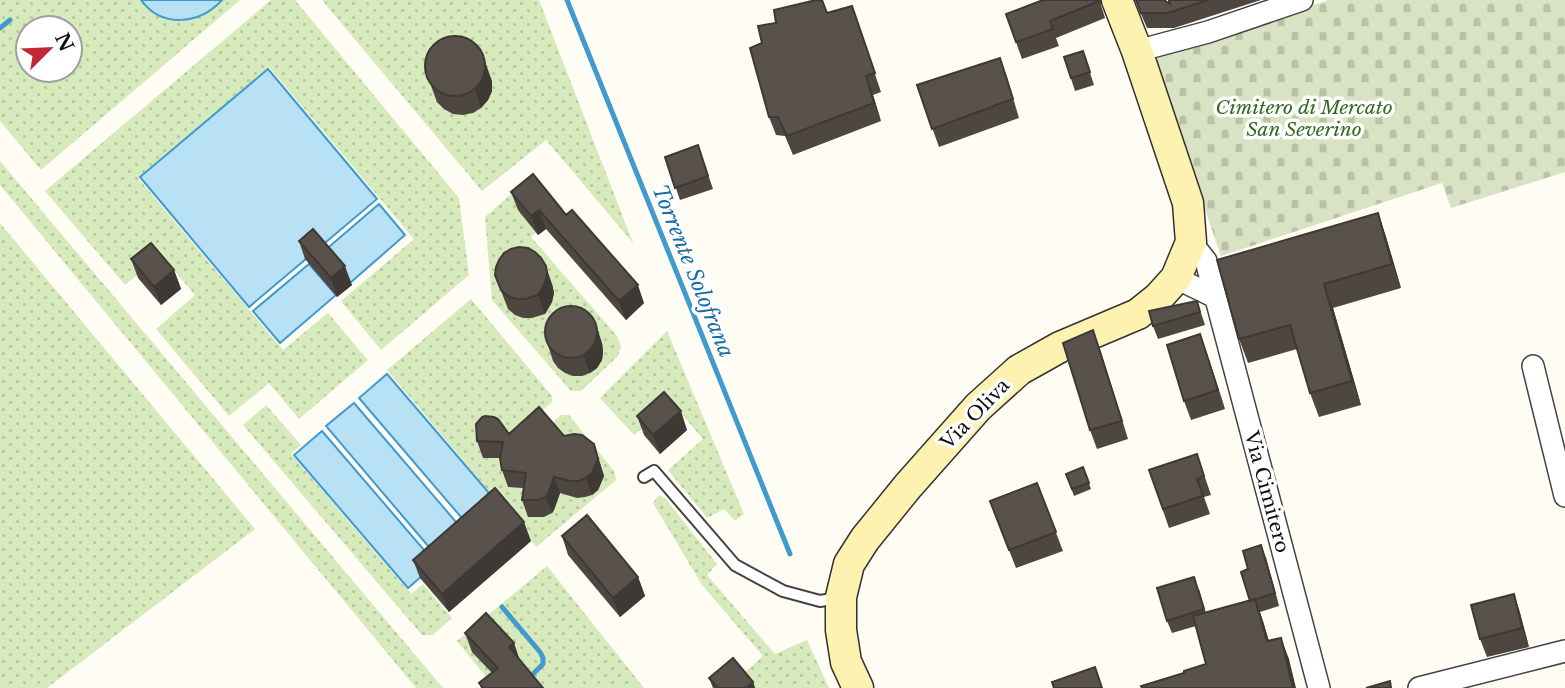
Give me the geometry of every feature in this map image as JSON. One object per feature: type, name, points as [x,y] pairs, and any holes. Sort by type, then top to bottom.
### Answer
[{"type":"main road","name":"Via Oliva","points":[[858,688],[846,662],[841,630],[841,597],[849,564],[865,539],[908,486],[978,407],[1019,370],[1060,347],[1138,314],[1158,298],[1181,295],[1191,242],[1188,203],[1117,0]]},
{"type":"street","points":[[1137,51],[1208,32],[1303,0]]},
{"type":"street","name":"Via Cimitero","points":[[1191,242],[1206,261],[1319,688]]},
{"type":"street","points":[[1181,295],[1215,297]]},
{"type":"street","points":[[1533,366],[1565,496]]},
{"type":"street","points":[[1419,688],[1565,651]]},
{"type":"lane","points":[[644,477],[654,471],[735,565],[783,591],[820,601],[841,597]]},
{"type":"green space","points":[[0,0],[240,0],[41,170],[0,121]]},
{"type":"green space","points":[[271,0],[295,0],[459,198],[469,275],[381,350],[341,301],[414,239],[269,67],[138,178],[283,350],[328,313],[368,360],[299,419],[269,383],[229,416],[156,329],[195,295],[161,255],[125,285],[45,191]]},
{"type":"green space","points":[[322,0],[539,0],[633,243],[546,140],[482,191]]},
{"type":"green space","name":"Cimitero di Mercato San Severino","points":[[1328,0],[1565,0],[1565,172],[1451,208],[1442,183],[1221,256],[1153,57]]},
{"type":"green space","points":[[0,161],[443,688],[416,688],[0,185]]},
{"type":"green space","points":[[534,174],[564,209],[531,237],[617,336],[621,347],[618,356],[581,391],[571,391],[492,300],[485,217]]},
{"type":"green space","points":[[0,223],[255,529],[47,688],[0,688]]},
{"type":"green space","points":[[471,299],[552,396],[552,402],[511,440],[550,425],[561,415],[569,415],[614,471],[616,480],[536,547],[387,370]]},
{"type":"green space","points":[[667,331],[744,514],[735,521],[724,509],[707,518],[668,470],[703,439],[673,404],[634,435],[600,398]]},
{"type":"green space","points":[[266,405],[301,445],[291,454],[411,594],[423,584],[452,618],[433,635],[422,635],[243,425]]},
{"type":"green space","points":[[659,495],[665,498],[717,564],[707,575],[775,654],[807,640],[829,688],[728,688],[763,656],[702,585],[653,503]]},
{"type":"green space","points":[[547,566],[644,688],[495,688],[457,641]]},
{"type":"water","points":[[141,0],[222,0],[203,14],[181,20],[159,16]]},
{"type":"water","points":[[268,69],[377,199],[249,307],[140,177]]},
{"type":"water","points":[[379,204],[405,235],[350,283],[323,252]]},
{"type":"water","points":[[309,264],[336,295],[280,343],[253,311]]},
{"type":"water","points":[[387,374],[501,507],[473,531],[359,398]]},
{"type":"water","points":[[354,403],[468,536],[440,560],[326,426]]},
{"type":"water","points":[[322,431],[436,564],[408,588],[294,455]]},
{"type":"building","points":[[822,0],[827,13],[852,6],[875,73],[866,76],[874,103],[787,136],[778,117],[769,117],[750,48],[762,43],[758,26],[776,23],[774,10]]},
{"type":"building","points":[[1043,0],[1099,1],[1050,21],[1053,29],[1016,42],[1006,14]]},
{"type":"building","points":[[1136,0],[1164,0],[1170,4],[1169,0],[1208,0],[1168,13],[1141,13]]},
{"type":"building","points":[[455,36],[476,45],[485,66],[476,87],[455,96],[434,87],[425,66],[434,45]]},
{"type":"building","points":[[1083,51],[1090,72],[1071,78],[1064,57]]},
{"type":"building","points":[[1000,58],[1013,99],[932,129],[917,85]]},
{"type":"building","points":[[698,145],[708,176],[675,188],[665,157]]},
{"type":"building","points":[[533,174],[566,215],[572,210],[638,285],[619,301],[539,210],[531,216],[511,192]]},
{"type":"building","points":[[1378,213],[1392,264],[1324,284],[1352,381],[1310,393],[1290,325],[1239,339],[1217,260]]},
{"type":"building","points":[[313,229],[345,266],[331,278],[299,241]]},
{"type":"building","points":[[151,243],[174,270],[154,287],[131,259]]},
{"type":"building","points":[[519,247],[535,252],[546,266],[547,274],[538,295],[525,299],[508,296],[501,290],[495,275],[496,267],[504,253]]},
{"type":"building","points":[[1197,301],[1200,312],[1153,326],[1149,311]]},
{"type":"building","points":[[571,306],[581,308],[589,314],[595,322],[595,342],[589,350],[581,356],[571,358],[561,356],[553,350],[547,342],[545,332],[547,322],[553,314],[561,308]]},
{"type":"building","points":[[1093,330],[1122,421],[1090,430],[1063,343]]},
{"type":"building","points":[[1200,334],[1218,390],[1184,401],[1167,345]]},
{"type":"building","points":[[664,392],[681,411],[653,435],[637,416]]},
{"type":"building","points":[[539,407],[564,436],[582,435],[594,444],[598,459],[592,473],[586,478],[571,481],[554,477],[546,497],[522,500],[526,473],[502,470],[500,458],[503,442],[477,441],[476,424],[482,417],[494,417],[509,434]]},
{"type":"building","points":[[1197,454],[1204,476],[1197,479],[1203,496],[1163,509],[1149,470]]},
{"type":"building","points":[[1083,467],[1089,483],[1072,489],[1066,474]]},
{"type":"building","points":[[1037,483],[1056,532],[1009,550],[990,501]]},
{"type":"building","points":[[495,488],[524,522],[442,594],[413,560]]},
{"type":"building","points":[[587,515],[638,577],[613,598],[562,536]]},
{"type":"building","points":[[1261,545],[1275,593],[1250,601],[1241,572],[1248,569],[1243,551]]},
{"type":"building","points":[[1194,577],[1204,609],[1167,621],[1157,588]]},
{"type":"building","points":[[1514,594],[1522,628],[1480,639],[1471,605]]},
{"type":"building","points":[[1255,599],[1267,641],[1281,638],[1293,688],[1142,688],[1141,686],[1206,664],[1193,616]]},
{"type":"building","points":[[486,613],[514,643],[509,647],[543,688],[483,688],[479,683],[498,668],[465,633]]},
{"type":"building","points":[[733,658],[753,682],[746,688],[718,688],[709,678]]},
{"type":"building","points":[[1095,667],[1102,688],[1054,688],[1052,682]]},
{"type":"building","points":[[1390,681],[1391,688],[1366,688]]},
{"type":"waterway","name":"Torrente Solofrana","points":[[567,0],[790,554]]},
{"type":"waterway","points":[[0,28],[10,20]]},
{"type":"waterway","points":[[502,607],[543,658],[543,664],[527,680]]}]
